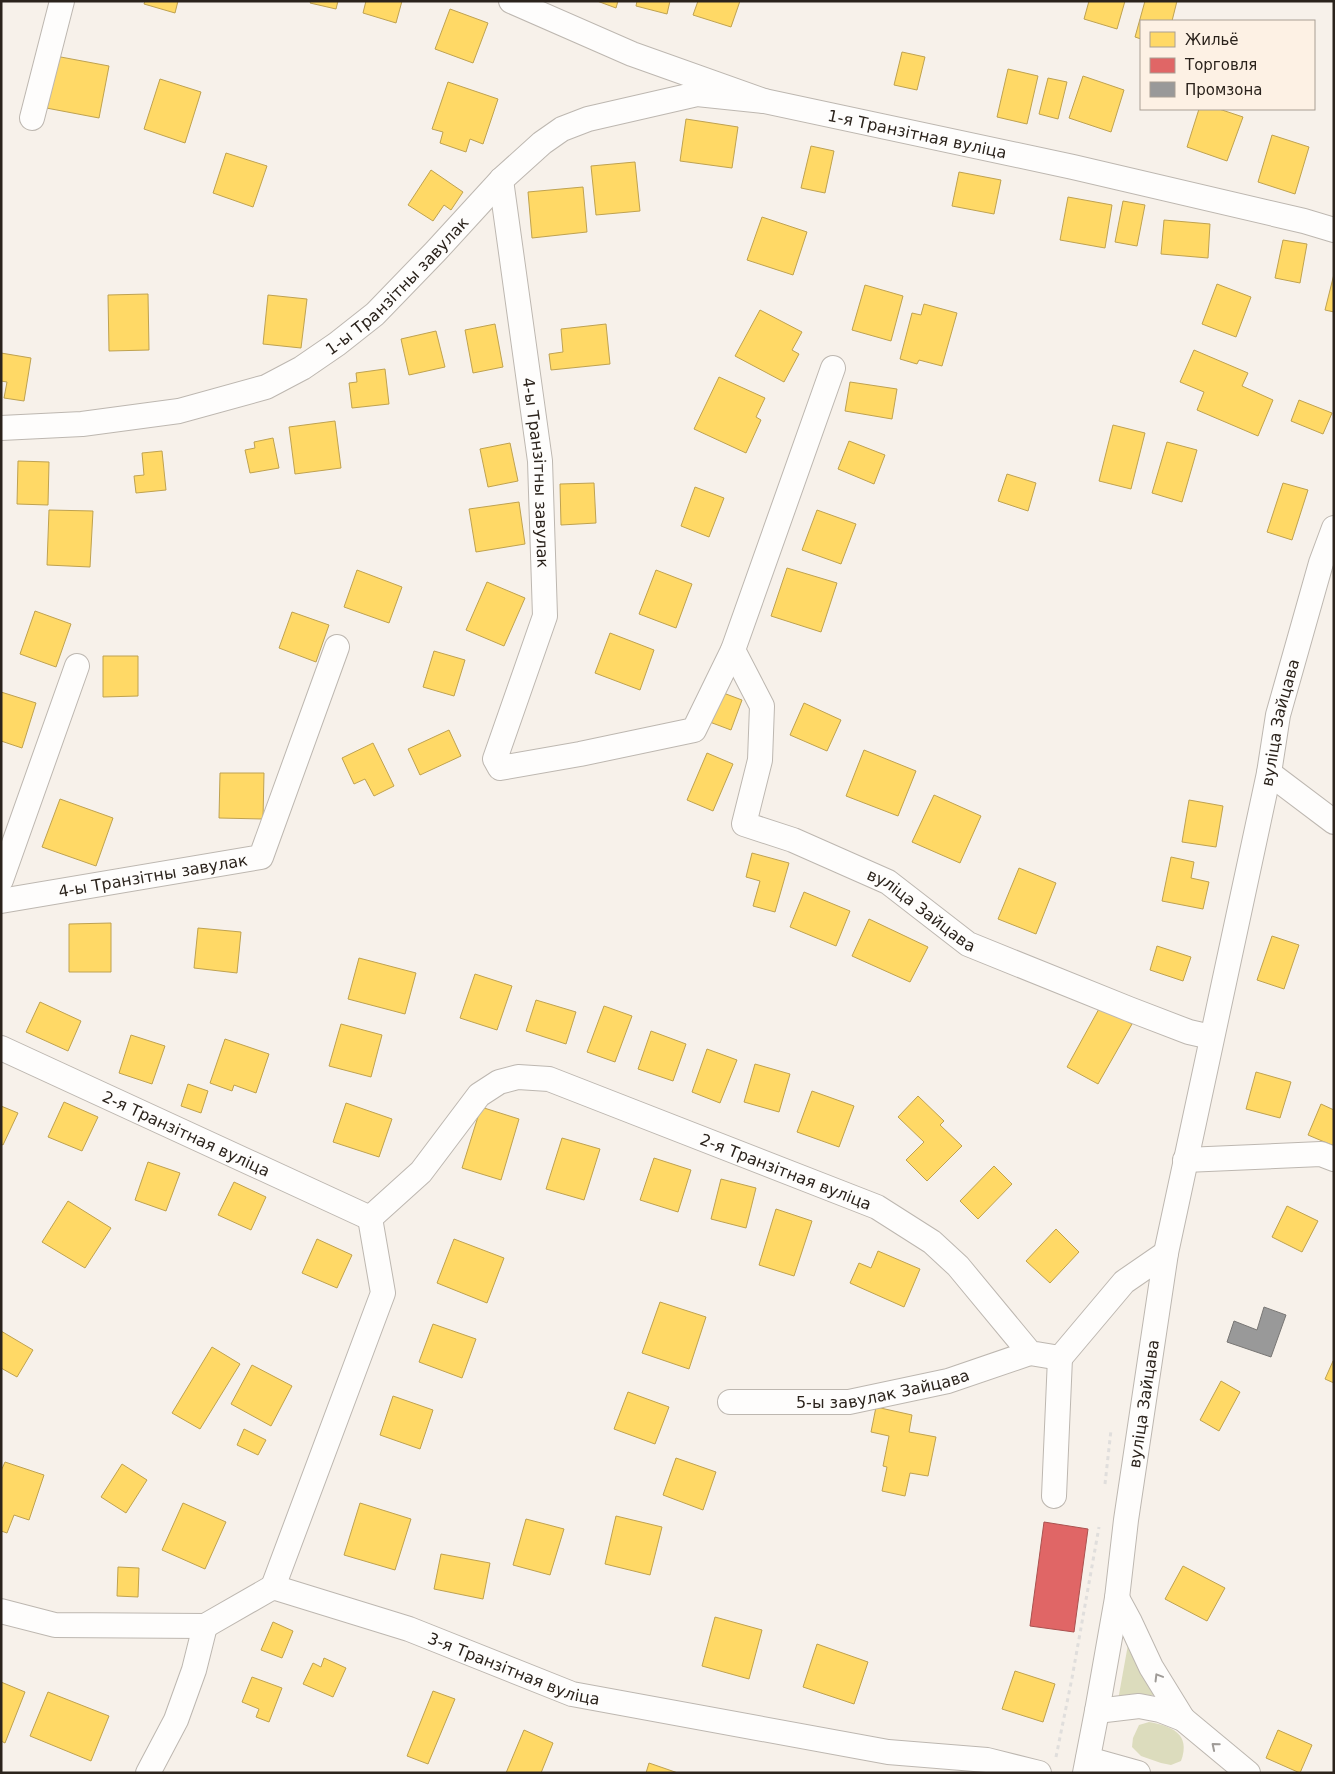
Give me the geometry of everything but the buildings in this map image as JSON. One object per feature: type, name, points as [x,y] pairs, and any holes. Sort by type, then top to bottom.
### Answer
[{"type":"street","points":[[32,118],[62,1]]},
{"type":"street","name":"1-я Транзітная вуліца","points":[[511,1],[632,54],[764,101],[1073,167],[1334,230]]},
{"type":"street","name":"1-ы Транзітны завулак","points":[[1,428],[82,424],[179,411],[266,387],[302,368],[337,344],[375,314],[435,252],[500,180],[562,128],[588,119],[697,94],[764,101]]},
{"type":"street","name":"4-ы Транзітны завулак","points":[[500,180],[540,461],[545,616],[495,759],[500,768],[580,754],[694,730],[733,650]]},
{"type":"street","points":[[733,650],[833,368]]},
{"type":"street","name":"вуліца Зайцава","points":[[1086,1766],[1098,1711],[1117,1598],[1126,1520],[1166,1253],[1269,773],[1278,715],[1321,563],[1334,528]]},
{"type":"street","name":"4-ы Транзітны завулак","points":[[1,901],[261,857],[337,647]]},
{"type":"street","name":"вуліца Зайцава","points":[[733,650],[762,706],[760,760],[744,824],[793,840],[888,882],[968,944],[1189,1032],[1211,1037]]},
{"type":"street","points":[[1,880],[77,666]]},
{"type":"street","points":[[1269,773],[1334,822]]},
{"type":"street","name":"2-я Транзітная вуліца","points":[[1,1048],[370,1218],[421,1172],[479,1095],[499,1082],[518,1077],[549,1079],[877,1207],[932,1242],[958,1266],[1030,1353]]},
{"type":"street","points":[[1185,1160],[1321,1154],[1334,1159]]},
{"type":"street","points":[[1,1612],[54,1625],[205,1626],[273,1586],[382,1293],[370,1218]]},
{"type":"street","points":[[1054,1496],[1060,1358],[1124,1282],[1166,1253]]},
{"type":"street","points":[[1030,1353],[1060,1358]]},
{"type":"street","name":"5-ы завулак Зайцава","points":[[730,1402],[849,1402],[948,1381],[1030,1353]]},
{"type":"street","name":"3-я Транзітная вуліца","points":[[273,1586],[409,1629],[572,1694],[888,1752],[987,1760],[1047,1769]]},
{"type":"street","points":[[1117,1598],[1151,1666],[1183,1719]]},
{"type":"street","points":[[148,1773],[176,1720],[194,1670],[205,1626]]},
{"type":"street","points":[[1098,1711],[1139,1706],[1160,1710],[1183,1719],[1248,1773]]},
{"type":"street","points":[[1086,1766],[1138,1773]]},
{"type":"path","points":[[1105,1487],[1111,1430]]},
{"type":"path","points":[[1047,1769],[1099,1526]]},
{"type":"green space","points":[[1129,1639],[1161,1696],[1138,1694],[1118,1700]]},
{"type":"green space","points":[[1149,1722],[1165,1726],[1177,1733],[1183,1744],[1181,1761],[1171,1765],[1161,1763],[1141,1756],[1132,1747],[1133,1738],[1139,1725]]}]
